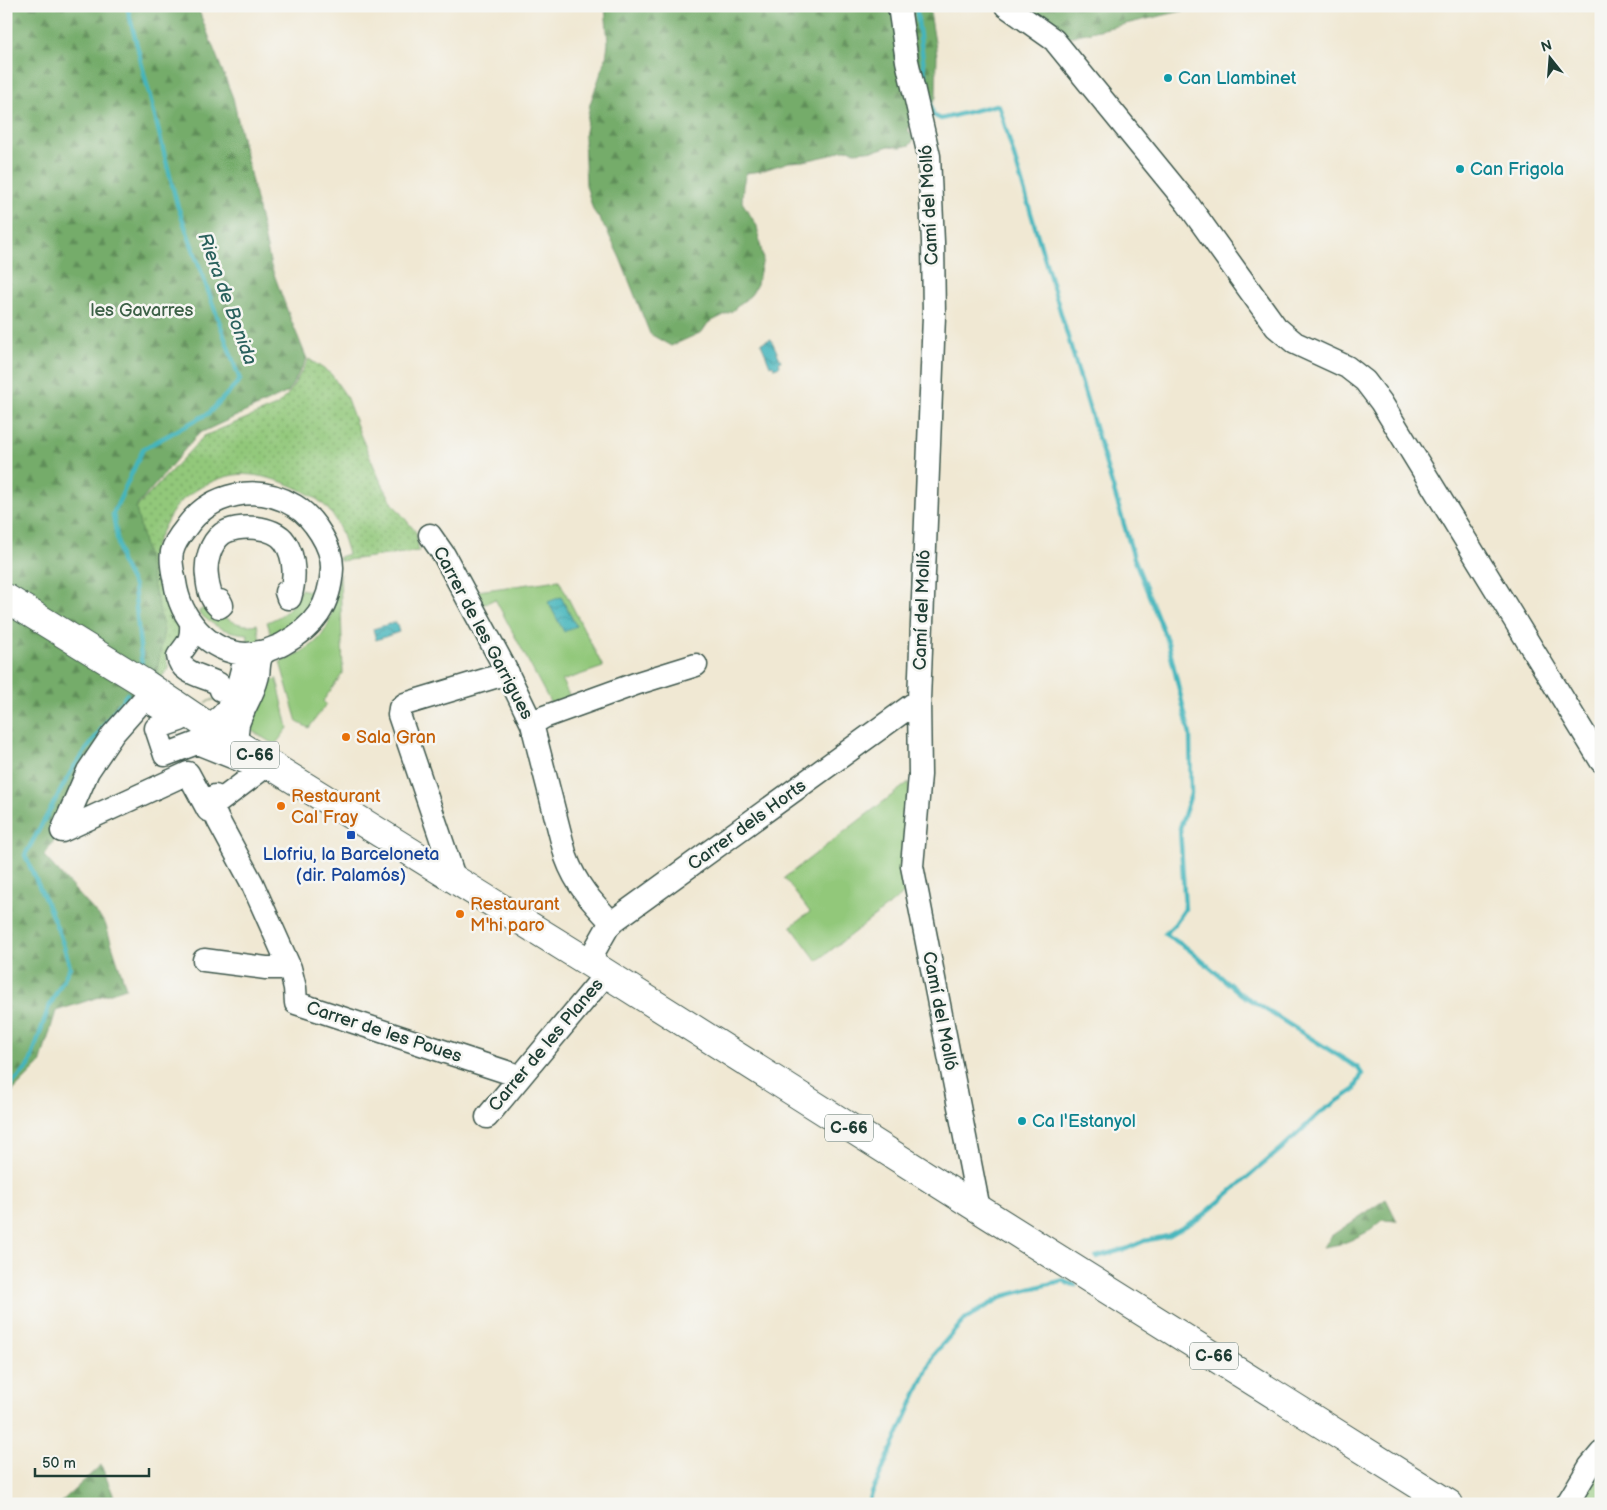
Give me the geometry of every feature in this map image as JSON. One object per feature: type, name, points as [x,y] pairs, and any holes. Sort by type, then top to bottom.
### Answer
[{"type":"main road","name":"C-66","points":[[6,598],[144,683],[236,743],[263,765],[597,968],[1449,1504]]},
{"type":"street","name":"Camí del Molló","points":[[898,6],[929,156],[934,316],[919,700],[920,775],[912,866],[979,1210]]},
{"type":"street","points":[[1006,6],[1054,40],[1187,203],[1276,327],[1295,343],[1347,367],[1365,382],[1381,402],[1601,760]]},
{"type":"street","points":[[253,494],[283,499],[305,513],[314,524],[326,546],[332,567],[326,601],[314,622],[281,646],[255,652],[228,650],[206,639],[191,624],[177,595],[172,552],[179,537],[193,516],[211,503],[230,495],[253,494]]},
{"type":"street","points":[[220,601],[222,606],[220,607],[215,603],[210,592],[206,571],[208,560],[212,548],[222,534],[235,529],[253,527],[271,531],[285,542],[293,564],[293,587],[290,598],[288,598],[286,592]]},
{"type":"street","name":"Carrer de les Garrigues","points":[[430,535],[444,555],[508,673],[532,724],[572,875],[612,923]]},
{"type":"street","points":[[191,624],[192,635],[188,644],[178,656],[178,662],[185,670],[219,684],[221,690]]},
{"type":"street","points":[[206,725],[219,719],[230,703],[240,678],[255,652]]},
{"type":"street","points":[[236,743],[238,725],[253,693],[258,677],[259,658],[255,652]]},
{"type":"street","points":[[532,724],[544,717],[638,683],[696,665]]},
{"type":"street","points":[[455,880],[399,715],[400,708],[405,704],[508,673]]},
{"type":"street","name":"Carrer de les Poues","points":[[263,765],[197,743],[165,755],[156,728],[180,720],[144,699],[113,734],[88,771],[62,831],[188,773],[208,810],[212,806],[252,883],[290,968],[295,988],[296,1003],[519,1076]]},
{"type":"street","name":"Carrer dels Horts","points":[[597,968],[608,927],[612,923],[919,700]]},
{"type":"street","points":[[212,806],[262,769],[263,765]]},
{"type":"street","points":[[204,960],[266,968],[290,968]]},
{"type":"street","name":"Carrer de les Planes","points":[[486,1117],[519,1076],[597,968]]},
{"type":"street","points":[[1567,1504],[1590,1466],[1601,1453]]},
{"type":"green space","name":"les Gavarres","points":[[6,6],[197,6],[233,98],[271,266],[307,359],[288,392],[198,434],[136,507],[164,630],[158,665],[158,682],[44,856],[105,923],[126,988],[56,1011],[40,1064],[6,1098]]},
{"type":"green space","points":[[605,6],[929,6],[937,55],[936,97],[931,107],[920,113],[913,120],[908,130],[914,139],[910,145],[901,147],[889,146],[877,150],[855,152],[849,149],[831,155],[789,162],[761,171],[746,173],[742,202],[757,226],[763,259],[757,284],[751,295],[732,311],[708,323],[702,332],[671,346],[650,334],[620,258],[606,229],[593,210],[586,185],[584,137],[590,104],[606,58],[608,43]]},
{"type":"green space","points":[[1019,6],[1204,6],[1060,39]]},
{"type":"green space","points":[[309,359],[331,374],[346,396],[379,478],[393,504],[416,532],[419,551],[340,561],[339,557],[348,554],[337,522],[325,506],[307,493],[269,478],[245,474],[227,476],[202,487],[190,494],[176,508],[155,546],[165,550],[184,630],[183,638],[166,657],[169,668],[158,682],[158,665],[164,630],[136,508],[204,436],[276,406],[289,393]]},
{"type":"green space","points":[[340,574],[343,673],[323,701],[326,704],[309,728],[297,722],[280,662],[298,654],[320,638],[330,618]]},
{"type":"green space","points":[[559,580],[603,667],[562,681],[570,697],[551,704],[495,599],[478,607],[470,592]]},
{"type":"green space","points":[[301,589],[321,594],[313,611],[273,641],[267,622],[288,610]]},
{"type":"green space","points":[[208,605],[237,623],[243,625],[257,624],[261,644],[247,645],[248,634],[221,628],[199,613]]},
{"type":"green space","points":[[277,679],[288,728],[275,745],[244,726],[241,691],[206,702]]},
{"type":"green space","points":[[909,782],[910,889],[817,961],[791,926],[810,912],[784,878]]},
{"type":"green space","points":[[1386,1199],[1397,1221],[1383,1220],[1371,1230],[1351,1240],[1323,1247],[1331,1236]]},
{"type":"green space","points":[[1601,1462],[1601,1504],[1571,1504]]},
{"type":"green space","points":[[101,1465],[117,1504],[59,1504]]},
{"type":"water","points":[[771,339],[781,361],[779,362],[780,366],[774,368],[773,365],[770,366],[761,343]]},
{"type":"water","points":[[561,597],[576,626],[564,632],[548,602]]},
{"type":"water","points":[[396,622],[399,632],[376,640],[373,629]]},
{"type":"waterway","name":"Riera de Bonida","points":[[127,6],[177,204],[240,380],[209,413],[143,449],[113,514],[121,561],[134,586],[142,667]]},
{"type":"waterway","points":[[916,6],[926,82],[933,115],[941,119],[996,105],[999,106],[1134,558],[1168,643],[1190,735],[1191,794],[1180,828],[1185,909],[1175,924],[1165,934],[1187,948],[1241,994],[1358,1068],[1362,1074],[1354,1090],[1321,1112],[1281,1149],[1201,1217],[1168,1236],[1144,1241],[1126,1249],[1096,1257]]},
{"type":"waterway","points":[[6,1090],[29,1066],[48,1009],[70,967],[56,924],[25,855],[73,768],[127,694]]},
{"type":"waterway","points":[[869,1504],[872,1493],[934,1354],[966,1318],[1004,1296],[1064,1280],[1075,1285]]},
{"type":"place","name":"Can Llambinet","points":[[1168,78]]},
{"type":"place","name":"Can Frigola","points":[[1460,169]]},
{"type":"place","name":"Sala Gran","points":[[346,737]]},
{"type":"place","name":"Restaurant Cal Fray","points":[[281,806]]},
{"type":"place","name":"Llofriu, la Barceloneta (dir. Palamós)","points":[[351,835]]},
{"type":"place","name":"Restaurant M'hi paro","points":[[460,914]]},
{"type":"place","name":"Ca l'Estanyol","points":[[1022,1121]]}]
